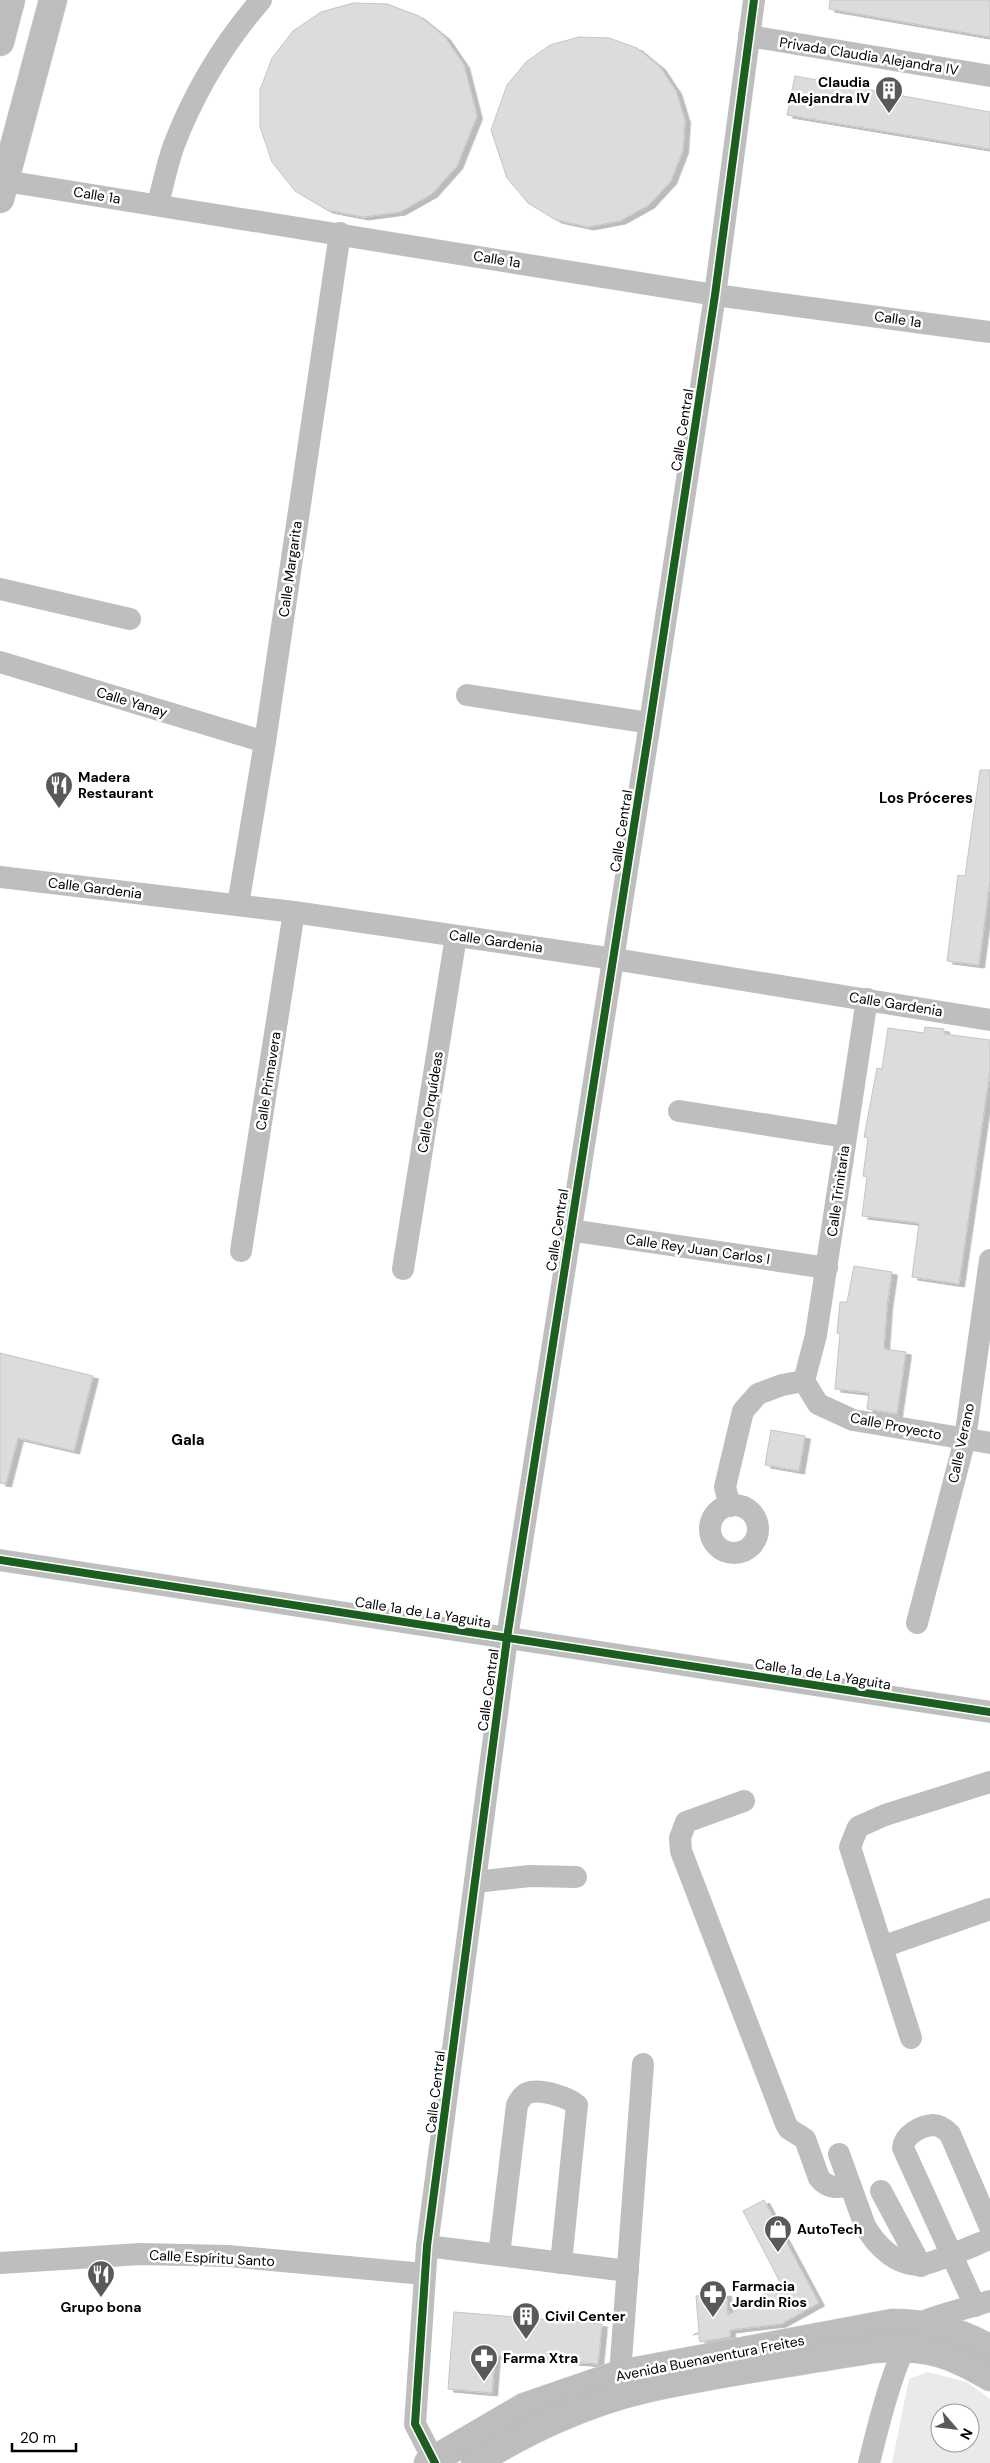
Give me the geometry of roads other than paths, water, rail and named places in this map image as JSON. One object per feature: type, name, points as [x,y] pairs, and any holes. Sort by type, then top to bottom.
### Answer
[{"type":"main road","points":[[0,42],[11,0]]},
{"type":"main road","points":[[3,190],[53,0]]},
{"type":"main road","name":"Avenida Buenaventura Freites","points":[[432,2462],[524,2407],[620,2374],[892,2323],[921,2323],[964,2335],[990,2349]]},
{"type":"main road","name":"Avenida Buenaventura Freites","points":[[482,2461],[501,2446],[563,2416],[644,2389],[874,2349],[905,2347],[943,2353],[990,2377]]},
{"type":"street","points":[[158,204],[174,146],[198,90],[232,34],[262,0]]},
{"type":"street","name":"Calle Central","points":[[432,2462],[415,2424],[427,2246],[507,1638],[569,1230],[614,959],[715,295],[754,0]]},
{"type":"street","name":"Privada Claudia Alejandra IV","points":[[749,36],[990,76]]},
{"type":"street","name":"Calle 1a","points":[[3,190],[158,204],[715,295],[990,332]]},
{"type":"street","name":"Calle Margarita","points":[[238,905],[265,742],[340,233]]},
{"type":"street","points":[[0,589],[130,619]]},
{"type":"street","name":"Calle Yanay","points":[[0,662],[265,742]]},
{"type":"street","points":[[467,695],[650,723]]},
{"type":"street","name":"Calle Gardenia","points":[[0,877],[294,912],[614,959],[990,1020]]},
{"type":"street","name":"Calle Primavera","points":[[241,1251],[294,912]]},
{"type":"street","name":"Calle Orquídeas","points":[[403,1269],[456,936]]},
{"type":"street","name":"Calle Trinitaria","points":[[804,1382],[816,1335],[828,1268],[845,1137],[867,999]]},
{"type":"street","points":[[679,1111],[845,1137]]},
{"type":"street","name":"Calle Rey Juan Carlos I","points":[[569,1230],[828,1268]]},
{"type":"street","name":"Calle Verano","points":[[917,1623],[965,1439],[990,1260]]},
{"type":"street","points":[[730,1506],[725,1487],[743,1411],[758,1394],[782,1385],[804,1382]]},
{"type":"street","name":"Calle Proyecto","points":[[804,1382],[818,1404],[854,1420],[990,1443]]},
{"type":"street","name":"Calle 1a de La Yaguita","points":[[0,1560],[990,1712]]},
{"type":"street","points":[[911,2038],[850,1847],[858,1828],[885,1815],[990,1782]]},
{"type":"street","points":[[744,1802],[686,1822],[680,1838],[681,1851],[786,2124],[789,2129],[805,2139],[819,2178],[824,2184],[838,2188],[850,2185]]},
{"type":"street","points":[[475,1882],[530,1876],[576,1877]]},
{"type":"street","points":[[882,1947],[990,1909]]},
{"type":"street","points":[[620,2374],[643,2064]]},
{"type":"street","points":[[499,2255],[517,2105],[522,2096],[531,2092],[569,2098],[577,2106],[562,2263]]},
{"type":"street","points":[[869,2463],[896,2365],[921,2323],[983,2303],[952,2254],[903,2148],[903,2142],[910,2133],[934,2125],[944,2128],[950,2134],[990,2227]]},
{"type":"street","points":[[839,2154],[865,2226],[871,2236],[888,2254],[921,2266],[990,2240]]},
{"type":"street","points":[[881,2191],[921,2266]]},
{"type":"street","points":[[427,2246],[628,2271]]},
{"type":"street","name":"Calle Espíritu Santo","points":[[0,2263],[141,2254],[228,2256],[424,2274]]},
{"type":"place","name":"Claudia Alejandra IV","points":[[889,114]]},
{"type":"place","name":"Madera Restaurant","points":[[59,809]]},
{"type":"place","name":"AutoTech","points":[[778,2253]]},
{"type":"place","name":"Grupo bona","points":[[101,2298]]},
{"type":"place","name":"Farmacia Jardin Rios","points":[[713,2318]]},
{"type":"place","name":"Civil Center","points":[[526,2340]]},
{"type":"place","name":"Farma Xtra","points":[[484,2382]]},
{"type":"district","name":"Los Próceres","points":[[926,798]]},
{"type":"district","name":"Gala","points":[[188,1440]]}]
